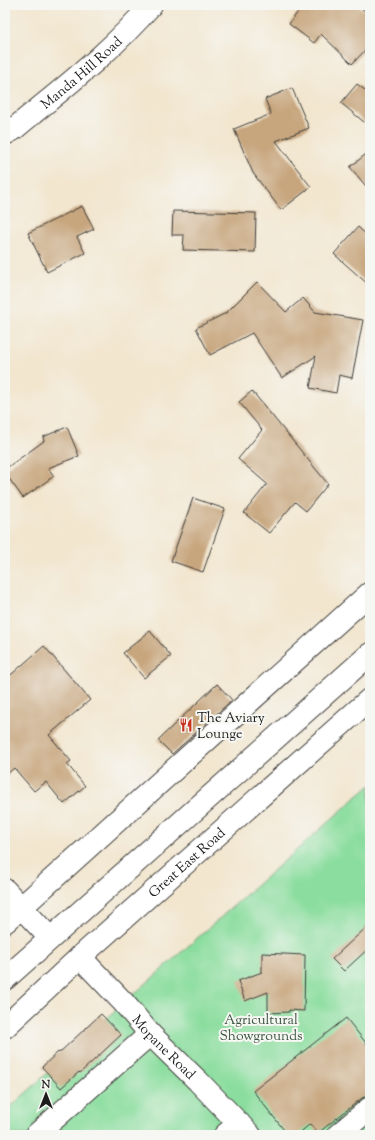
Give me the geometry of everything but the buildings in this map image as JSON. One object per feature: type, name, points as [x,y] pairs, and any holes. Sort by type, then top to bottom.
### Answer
[{"type":"main road","name":"Manda Hill Road","points":[[5,134],[14,129],[100,58],[151,5]]},
{"type":"main road","points":[[5,922],[370,593]]},
{"type":"main road","points":[[5,979],[370,654]]},
{"type":"main road","name":"Great East Road","points":[[5,1027],[80,957],[370,699]]},
{"type":"main road","points":[[5,890],[50,938]]},
{"type":"main road","name":"Mopane Road","points":[[80,957],[124,1003],[150,1034],[198,1081],[238,1131]]},
{"type":"main road","points":[[36,1135],[150,1034]]},
{"type":"main road","points":[[338,1135],[370,1108]]},
{"type":"green space","name":"Agricultural Showgrounds","points":[[370,785],[370,1135],[5,1135],[5,1112],[124,1003]]},
{"type":"place","name":"The Aviary Lounge","points":[[186,725]]}]
